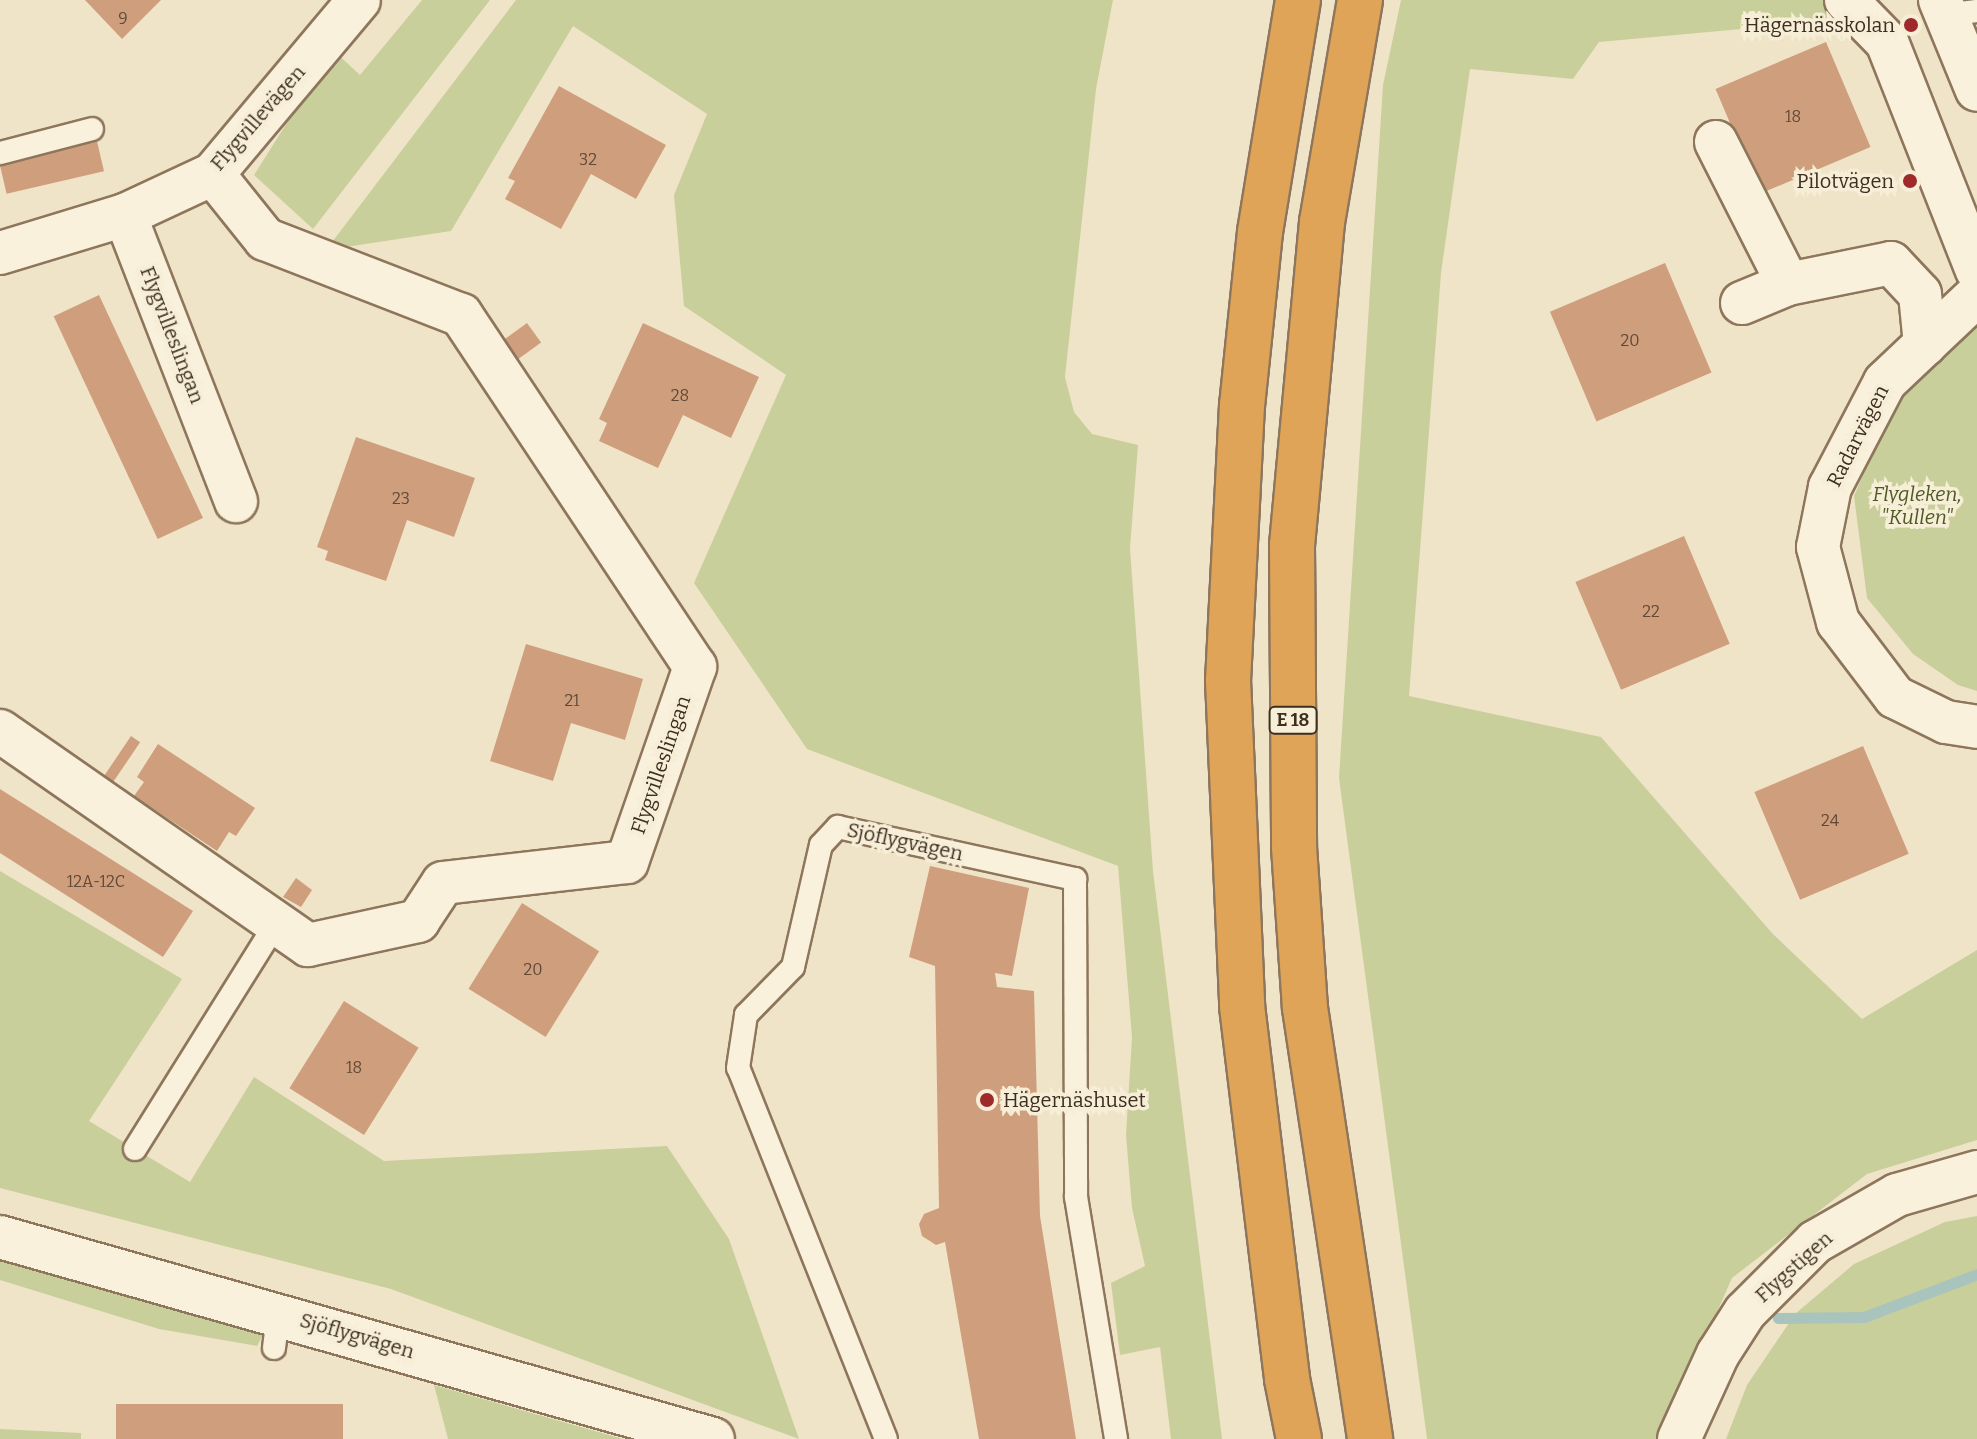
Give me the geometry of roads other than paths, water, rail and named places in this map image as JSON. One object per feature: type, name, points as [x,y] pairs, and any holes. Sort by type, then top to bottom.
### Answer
[{"type":"highway","points":[[1298,0],[1260,232],[1243,389],[1228,680],[1242,1006],[1287,1379],[1299,1439]]},
{"type":"highway","name":"E 18","points":[[1360,0],[1322,222],[1292,545],[1294,831],[1305,1008],[1370,1439]]},
{"type":"street","name":"Flygvillevägen","points":[[0,253],[125,215],[213,174],[359,0]]},
{"type":"street","points":[[1846,0],[1887,42],[1977,270]]},
{"type":"street","points":[[1954,8],[1977,90]]},
{"type":"street","points":[[1716,142],[1788,284]]},
{"type":"street","name":"Flygvilleslingan","points":[[0,731],[308,945],[418,921],[443,883],[627,862],[695,667],[461,315],[265,239],[213,174]]},
{"type":"street","name":"Flygvilleslingan","points":[[125,215],[236,501]]},
{"type":"street","points":[[1742,303],[1788,284],[1891,263],[1920,294],[1925,345]]},
{"type":"street","name":"Radarvägen","points":[[1977,295],[1878,395],[1830,487],[1818,547],[1838,622],[1895,697],[1946,722],[1977,727]]},
{"type":"street","name":"Flygstigen","points":[[1679,1439],[1718,1354],[1745,1312],[1815,1242],[1897,1195],[1977,1172]]},
{"type":"street","name":"Sjöflygvägen","points":[[0,1237],[276,1330],[713,1439]]},
{"type":"lane","points":[[0,153],[92,129]]},
{"type":"lane","name":"Sjöflygvägen","points":[[886,1439],[738,1068],[746,1015],[793,967],[821,845],[838,827],[1075,879],[1076,1197],[1116,1439]]},
{"type":"lane","points":[[135,1149],[276,923]]},
{"type":"waterway","points":[[1778,1318],[1864,1317],[1977,1274]]},
{"type":"place","name":"Hägernässkolan","points":[[1911,25]]},
{"type":"place","name":"Pilotvägen","points":[[1910,181]]},
{"type":"place","name":"Hägernäshuset","points":[[987,1100]]},
{"type":"park label","name":"Flygleken, \"Kullen\"","points":[[1917,506]]}]
